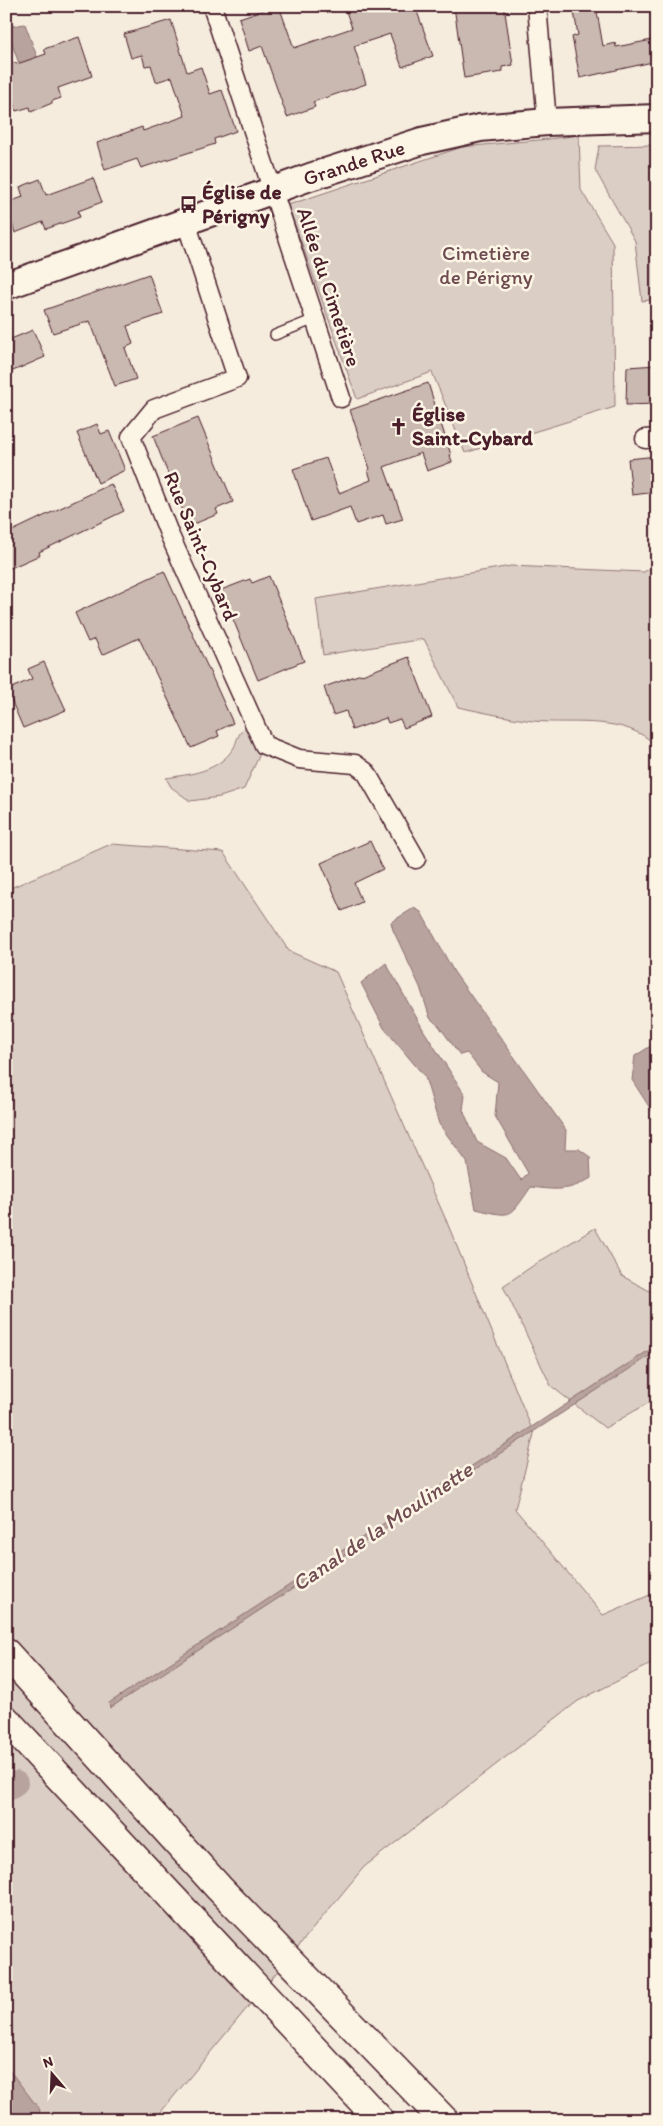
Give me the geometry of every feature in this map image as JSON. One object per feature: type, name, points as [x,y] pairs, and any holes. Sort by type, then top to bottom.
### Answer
[{"type":"highway","points":[[6,1653],[219,1888],[444,2120]]},
{"type":"highway","points":[[6,1720],[380,2120]]},
{"type":"street","name":"Allée du Cimetière","points":[[212,6],[342,398]]},
{"type":"street","points":[[537,6],[547,122]]},
{"type":"street","name":"Grande Rue","points":[[6,286],[274,190],[422,141],[480,128],[547,122],[657,118]]},
{"type":"street","name":"Rue Saint-Cybard","points":[[186,222],[237,378],[154,409],[131,437],[170,536],[264,745],[299,759],[355,764],[366,772],[416,859]]},
{"type":"lane","points":[[274,335],[315,319]]},
{"type":"green space","name":"Cimetière de Périgny","points":[[579,135],[581,190],[613,243],[615,407],[465,453],[432,372],[357,399],[288,205],[462,147]]},
{"type":"green space","points":[[657,145],[657,299],[642,301],[635,241],[595,170],[599,146]]},
{"type":"green space","points":[[657,564],[657,746],[644,736],[630,729],[614,725],[533,721],[458,707],[424,639],[323,655],[316,599],[511,566],[644,572]]},
{"type":"green space","points":[[253,722],[264,745],[244,789],[220,797],[190,801],[171,787],[166,778],[203,771],[227,757],[235,746],[241,731]]},
{"type":"green space","points":[[111,844],[223,852],[289,951],[336,972],[446,1220],[534,1434],[515,1509],[603,1615],[657,1592],[657,1661],[578,1701],[364,1867],[160,2113],[166,2120],[6,2120],[6,890]]},
{"type":"green space","points":[[595,1228],[622,1276],[657,1295],[657,1398],[605,1428],[551,1386],[503,1286]]},
{"type":"water","points":[[25,24],[39,62],[21,69],[7,31],[12,26]]},
{"type":"water","points":[[414,908],[421,912],[454,972],[566,1130],[565,1149],[579,1149],[590,1157],[591,1178],[569,1188],[548,1189],[531,1187],[510,1213],[498,1214],[476,1209],[467,1162],[439,1124],[425,1077],[384,1028],[361,983],[386,963],[424,1031],[465,1095],[463,1110],[477,1142],[506,1158],[521,1180],[528,1173],[495,1116],[498,1082],[482,1072],[467,1053],[460,1055],[439,1026],[430,1018],[420,987],[393,930],[391,922]]},
{"type":"water","points":[[657,1042],[657,1119],[632,1080],[635,1056]]},
{"type":"water","points":[[657,1345],[657,1351],[110,1708],[109,1703]]},
{"type":"water","points":[[6,2066],[40,2110],[38,2120],[6,2120]]},
{"type":"building","points":[[279,6],[294,48],[352,28],[344,6],[415,6],[433,56],[402,67],[390,34],[354,46],[366,84],[313,102],[315,107],[287,117],[262,46],[249,51],[239,18]]},
{"type":"building","points":[[454,6],[504,6],[513,65],[502,67],[502,72],[464,78]]},
{"type":"building","points":[[573,6],[596,6],[603,46],[615,43],[616,47],[657,39],[657,61],[580,78],[572,37],[578,35]]},
{"type":"building","points":[[171,20],[187,72],[201,67],[210,94],[222,90],[236,131],[214,139],[215,144],[141,168],[137,159],[105,170],[97,143],[142,127],[143,131],[185,116],[172,77],[156,82],[151,65],[145,66],[142,55],[131,58],[124,34]]},
{"type":"building","points":[[79,37],[92,76],[58,88],[61,98],[52,101],[52,103],[31,112],[30,107],[16,111],[6,78],[6,59],[17,64],[46,54],[44,49]]},
{"type":"building","points":[[93,178],[102,202],[78,211],[80,217],[46,229],[43,222],[15,233],[6,203],[23,197],[20,187],[40,179],[46,195]]},
{"type":"building","points":[[149,274],[163,314],[127,326],[133,344],[125,348],[136,379],[115,386],[90,321],[53,333],[44,310]]},
{"type":"building","points":[[33,330],[45,357],[6,374],[6,341]]},
{"type":"building","points":[[657,365],[655,404],[626,405],[627,367]]},
{"type":"building","points":[[428,383],[452,462],[427,471],[421,453],[384,467],[403,519],[386,524],[383,515],[356,524],[350,507],[311,521],[293,469],[326,458],[339,493],[371,480],[368,470],[370,469],[350,410]]},
{"type":"building","points":[[198,418],[233,502],[216,509],[218,514],[189,526],[153,436]]},
{"type":"building","points":[[97,424],[101,434],[109,431],[125,470],[98,483],[77,433]]},
{"type":"building","points":[[657,456],[657,492],[632,495],[628,459]]},
{"type":"building","points":[[111,484],[124,511],[39,552],[40,555],[6,570],[6,534]]},
{"type":"building","points":[[164,571],[233,723],[217,731],[219,736],[191,748],[139,638],[102,655],[95,639],[88,642],[75,613]]},
{"type":"building","points":[[269,576],[304,661],[258,680],[221,590],[250,579],[252,583]]},
{"type":"building","points":[[409,657],[432,717],[404,728],[400,719],[388,723],[386,718],[352,730],[346,711],[333,715],[324,687]]},
{"type":"building","points":[[44,662],[66,710],[23,728],[7,690],[32,679],[28,669]]},
{"type":"building","points":[[370,841],[383,869],[354,883],[362,902],[342,911],[321,863]]},
{"type":"waterway","name":"Canal de la Moulinette","points":[[6,1790],[16,1783]]},
{"type":"place","name":"Église de Périgny","points":[[188,204]]},
{"type":"place","name":"Église Saint-Cybard","points":[[398,426]]}]
